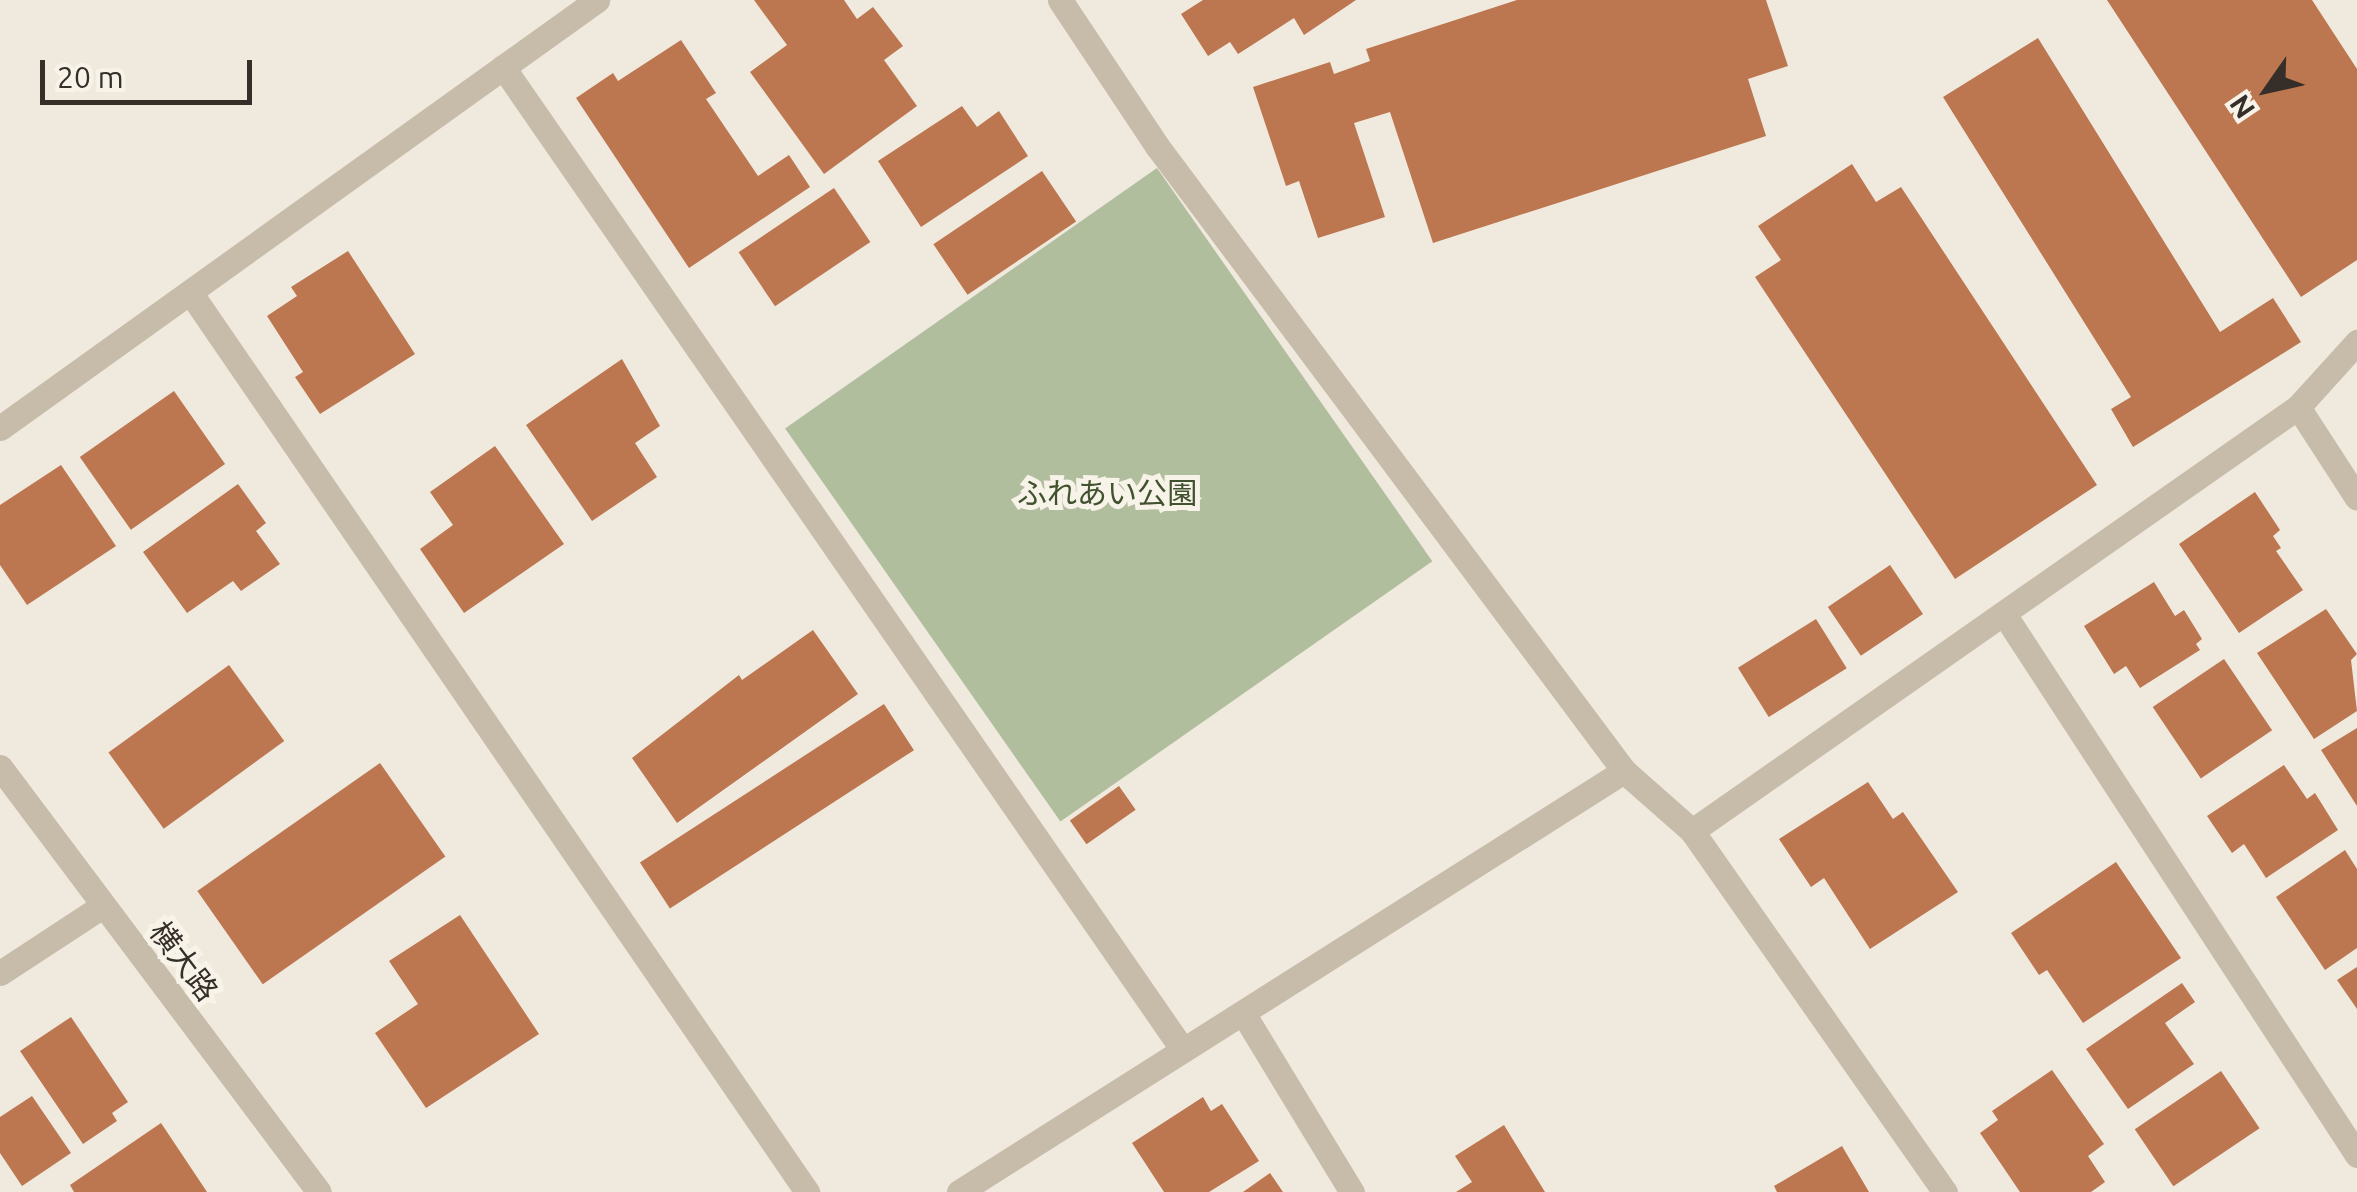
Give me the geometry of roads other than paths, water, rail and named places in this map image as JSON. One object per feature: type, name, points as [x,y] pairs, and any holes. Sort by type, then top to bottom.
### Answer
[{"type":"street","points":[[0,428],[192,296],[597,0]]},
{"type":"street","points":[[1060,0],[1157,146],[1624,771],[1692,831],[1944,1192]]},
{"type":"street","points":[[503,67],[1183,1050]]},
{"type":"street","points":[[192,296],[808,1192]]},
{"type":"street","points":[[1692,831],[2298,407],[2357,342]]},
{"type":"street","points":[[2298,407],[2357,498]]},
{"type":"street","points":[[2004,614],[2357,1155]]},
{"type":"street","name":"横大路","points":[[0,767],[318,1192]]},
{"type":"street","points":[[960,1192],[1624,771]]},
{"type":"street","points":[[0,973],[102,907]]},
{"type":"street","points":[[1243,1013],[1352,1192]]},
{"type":"park label","name":"ふれあい公園","points":[[1107,493]]}]
